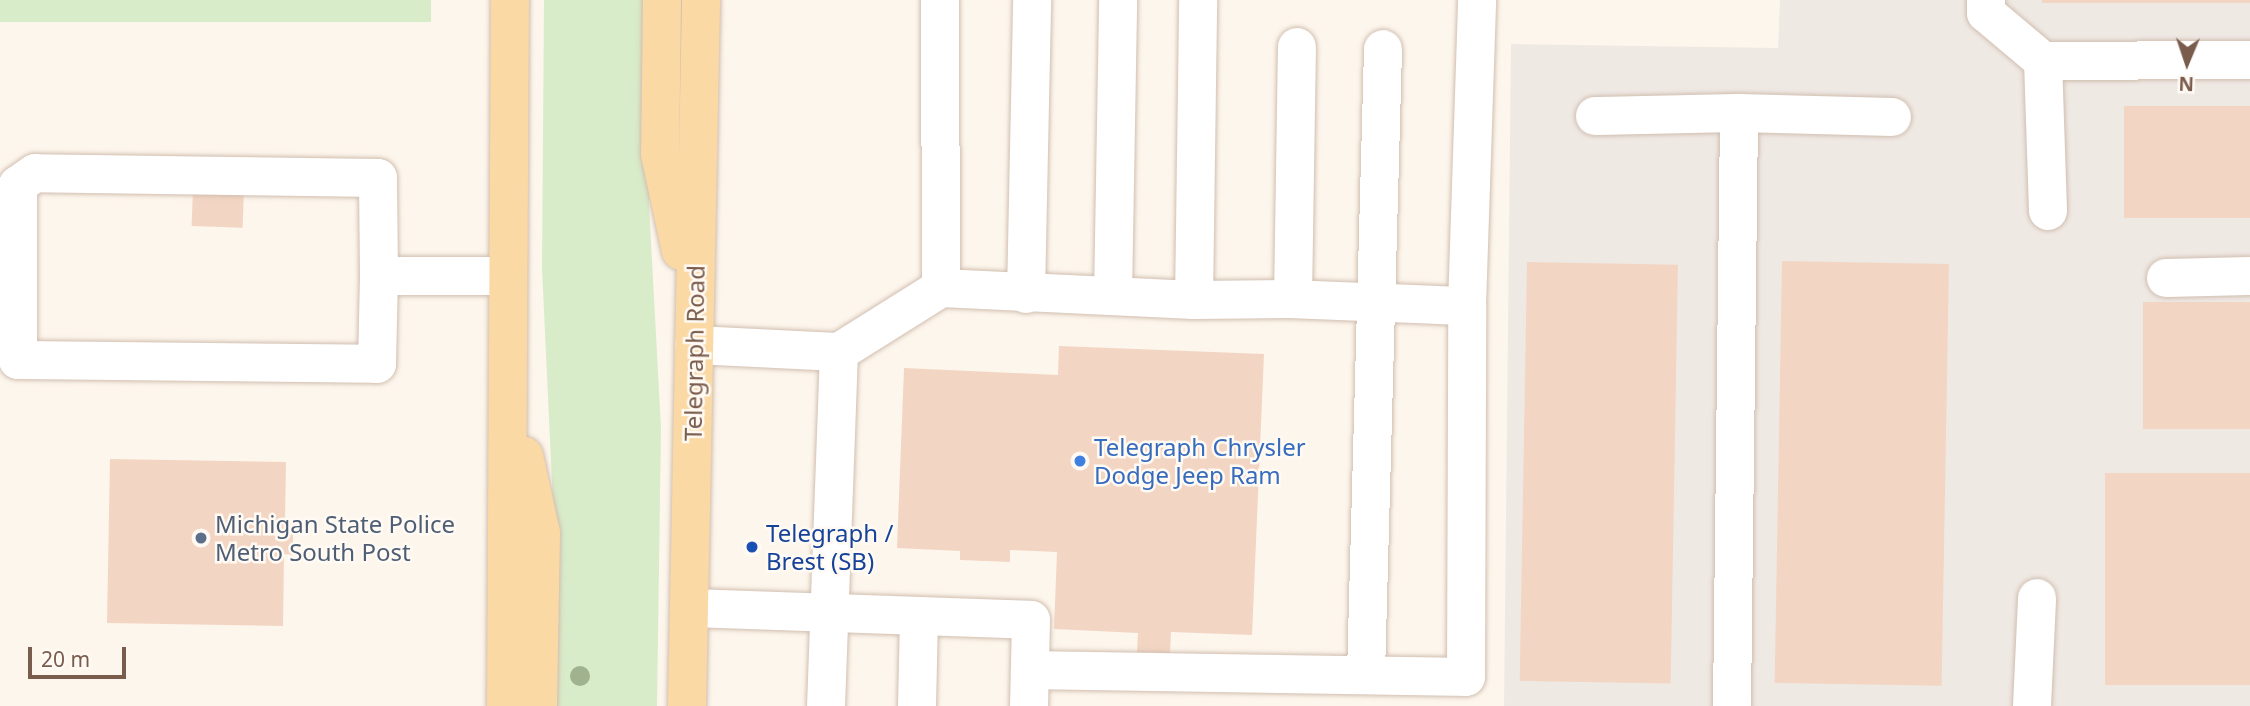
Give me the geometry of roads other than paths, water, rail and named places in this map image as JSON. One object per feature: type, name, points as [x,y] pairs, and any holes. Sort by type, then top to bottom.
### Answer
[{"type":"main road","points":[[506,706],[510,0]]},
{"type":"main road","points":[[662,0],[660,154],[694,328]]},
{"type":"main road","name":"Telegraph Road","points":[[687,706],[701,0]]},
{"type":"main road","points":[[508,379],[541,533],[538,706]]},
{"type":"lane","points":[[940,0],[941,288]]},
{"type":"lane","points":[[1026,295],[1032,0]]},
{"type":"lane","points":[[1113,296],[1118,0]]},
{"type":"lane","points":[[1194,300],[1198,0]]},
{"type":"lane","points":[[689,608],[1031,620],[1029,688],[1366,674],[1466,677],[1467,306],[1477,0]]},
{"type":"lane","points":[[1986,0],[1986,13],[2043,61],[2250,60]]},
{"type":"lane","points":[[1293,299],[1297,47]]},
{"type":"lane","points":[[1366,674],[1379,303],[1383,49]]},
{"type":"lane","points":[[2043,61],[2048,211]]},
{"type":"lane","points":[[1732,706],[1739,113]]},
{"type":"lane","points":[[1595,116],[1739,113],[1892,117]]},
{"type":"lane","points":[[35,173],[378,178],[379,276],[377,364],[18,360],[18,185],[35,173]]},
{"type":"lane","points":[[379,276],[508,276]]},
{"type":"lane","points":[[2166,278],[2250,276]]},
{"type":"lane","points":[[694,328],[839,352],[941,288],[1026,295],[1194,300],[1293,299],[1467,306]]},
{"type":"lane","points":[[826,706],[839,352]]},
{"type":"lane","points":[[2032,706],[2037,598]]},
{"type":"lane","points":[[917,706],[919,616]]},
{"type":"place","name":"Telegraph Chrysler Dodge Jeep Ram","points":[[1080,461]]},
{"type":"place","name":"Michigan State Police Metro South Post","points":[[201,538]]},
{"type":"place","name":"Telegraph / Brest (SB)","points":[[752,547]]}]
